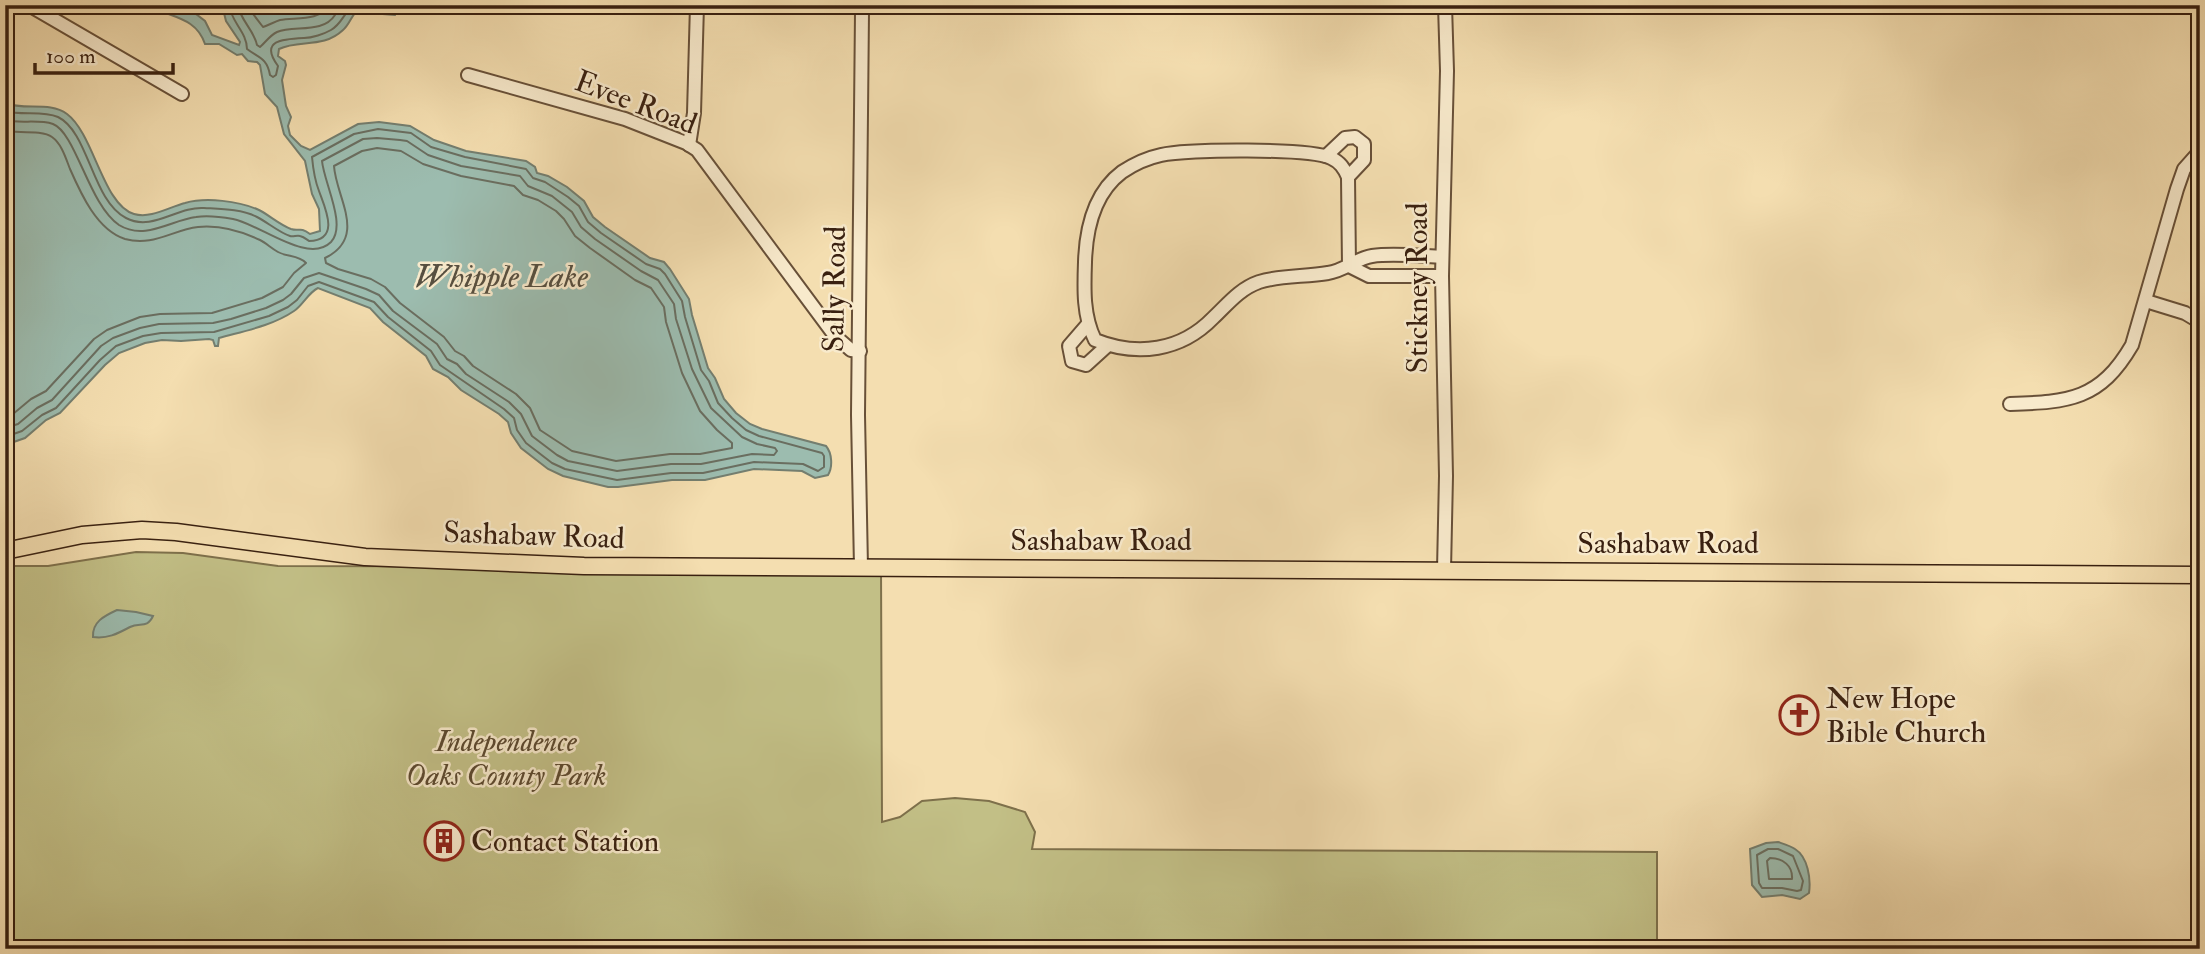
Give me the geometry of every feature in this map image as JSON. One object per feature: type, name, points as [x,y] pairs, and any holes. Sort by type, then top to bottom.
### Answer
[{"type":"main road","name":"Sashabaw Road","points":[[5,551],[97,533],[142,530],[176,532],[348,555],[584,566],[2200,575]]},
{"type":"street","points":[[29,5],[182,94]]},
{"type":"street","points":[[689,145],[694,113],[697,5]]},
{"type":"street","name":"Stickney Road","points":[[1444,570],[1446,476],[1442,257],[1447,71],[1445,5]]},
{"type":"street","name":"Sally Road","points":[[861,567],[858,415],[862,12]]},
{"type":"street","name":"Evee Road","points":[[468,75],[625,119],[697,150],[835,336],[851,350],[860,351]]},
{"type":"street","points":[[1326,156],[1345,138],[1355,137],[1364,144],[1364,160],[1348,177]]},
{"type":"street","points":[[2010,404],[2059,402],[2087,392],[2104,382],[2120,366],[2132,345],[2184,169],[2200,150]]},
{"type":"street","points":[[1349,266],[1348,177],[1342,165],[1317,153],[1200,151],[1163,155],[1144,160],[1122,172],[1105,189],[1088,224],[1085,312],[1095,340],[1136,350],[1158,349],[1188,338],[1213,319],[1243,290],[1259,283],[1285,277],[1337,272],[1371,256],[1442,257]]},
{"type":"street","points":[[1349,266],[1369,276],[1442,276]]},
{"type":"street","points":[[2146,301],[2185,313],[2200,322]]},
{"type":"street","points":[[1088,324],[1069,346],[1072,361],[1086,365],[1108,345]]},
{"type":"green space","name":"Independence Oaks County Park","points":[[136,552],[183,553],[278,566],[881,567],[882,822],[900,817],[922,801],[955,798],[989,801],[1025,812],[1035,832],[1032,849],[1657,852],[1657,949],[5,949],[5,566],[48,566]]},
{"type":"water","name":"Whipple Lake","points":[[222,5],[400,5],[395,15],[356,12],[345,28],[327,40],[279,49],[278,56],[286,65],[282,80],[286,106],[291,117],[288,126],[290,135],[301,146],[310,150],[358,124],[379,122],[410,126],[434,140],[466,151],[526,161],[535,167],[537,173],[567,187],[584,201],[593,217],[605,227],[650,258],[664,262],[689,299],[708,368],[724,399],[750,424],[826,446],[831,460],[828,475],[815,478],[802,471],[754,469],[705,480],[672,480],[618,487],[563,476],[548,469],[521,448],[511,433],[508,422],[461,390],[448,377],[433,369],[426,356],[383,322],[370,308],[318,288],[297,308],[277,321],[219,338],[218,346],[209,339],[162,340],[119,353],[60,413],[46,420],[25,438],[5,445],[5,103],[53,108],[67,114],[84,137],[114,197],[123,208],[134,214],[153,214],[193,201],[222,201],[259,210],[291,229],[310,234],[320,231],[319,209],[312,194],[305,161],[284,134],[277,107],[265,94],[260,65],[219,44],[205,44],[194,26],[163,12],[161,8],[167,6],[192,11],[205,21],[212,35],[239,45],[240,42],[226,21]]},
{"type":"water","points":[[117,610],[153,616],[146,624],[107,637],[93,637],[97,623]]},
{"type":"water","points":[[1778,842],[1795,849],[1806,863],[1809,893],[1800,899],[1782,895],[1762,897],[1752,885],[1750,849]]},
{"type":"place","name":"New Hope Bible Church","points":[[1799,715]]},
{"type":"place","name":"Contact Station","points":[[444,841]]}]
